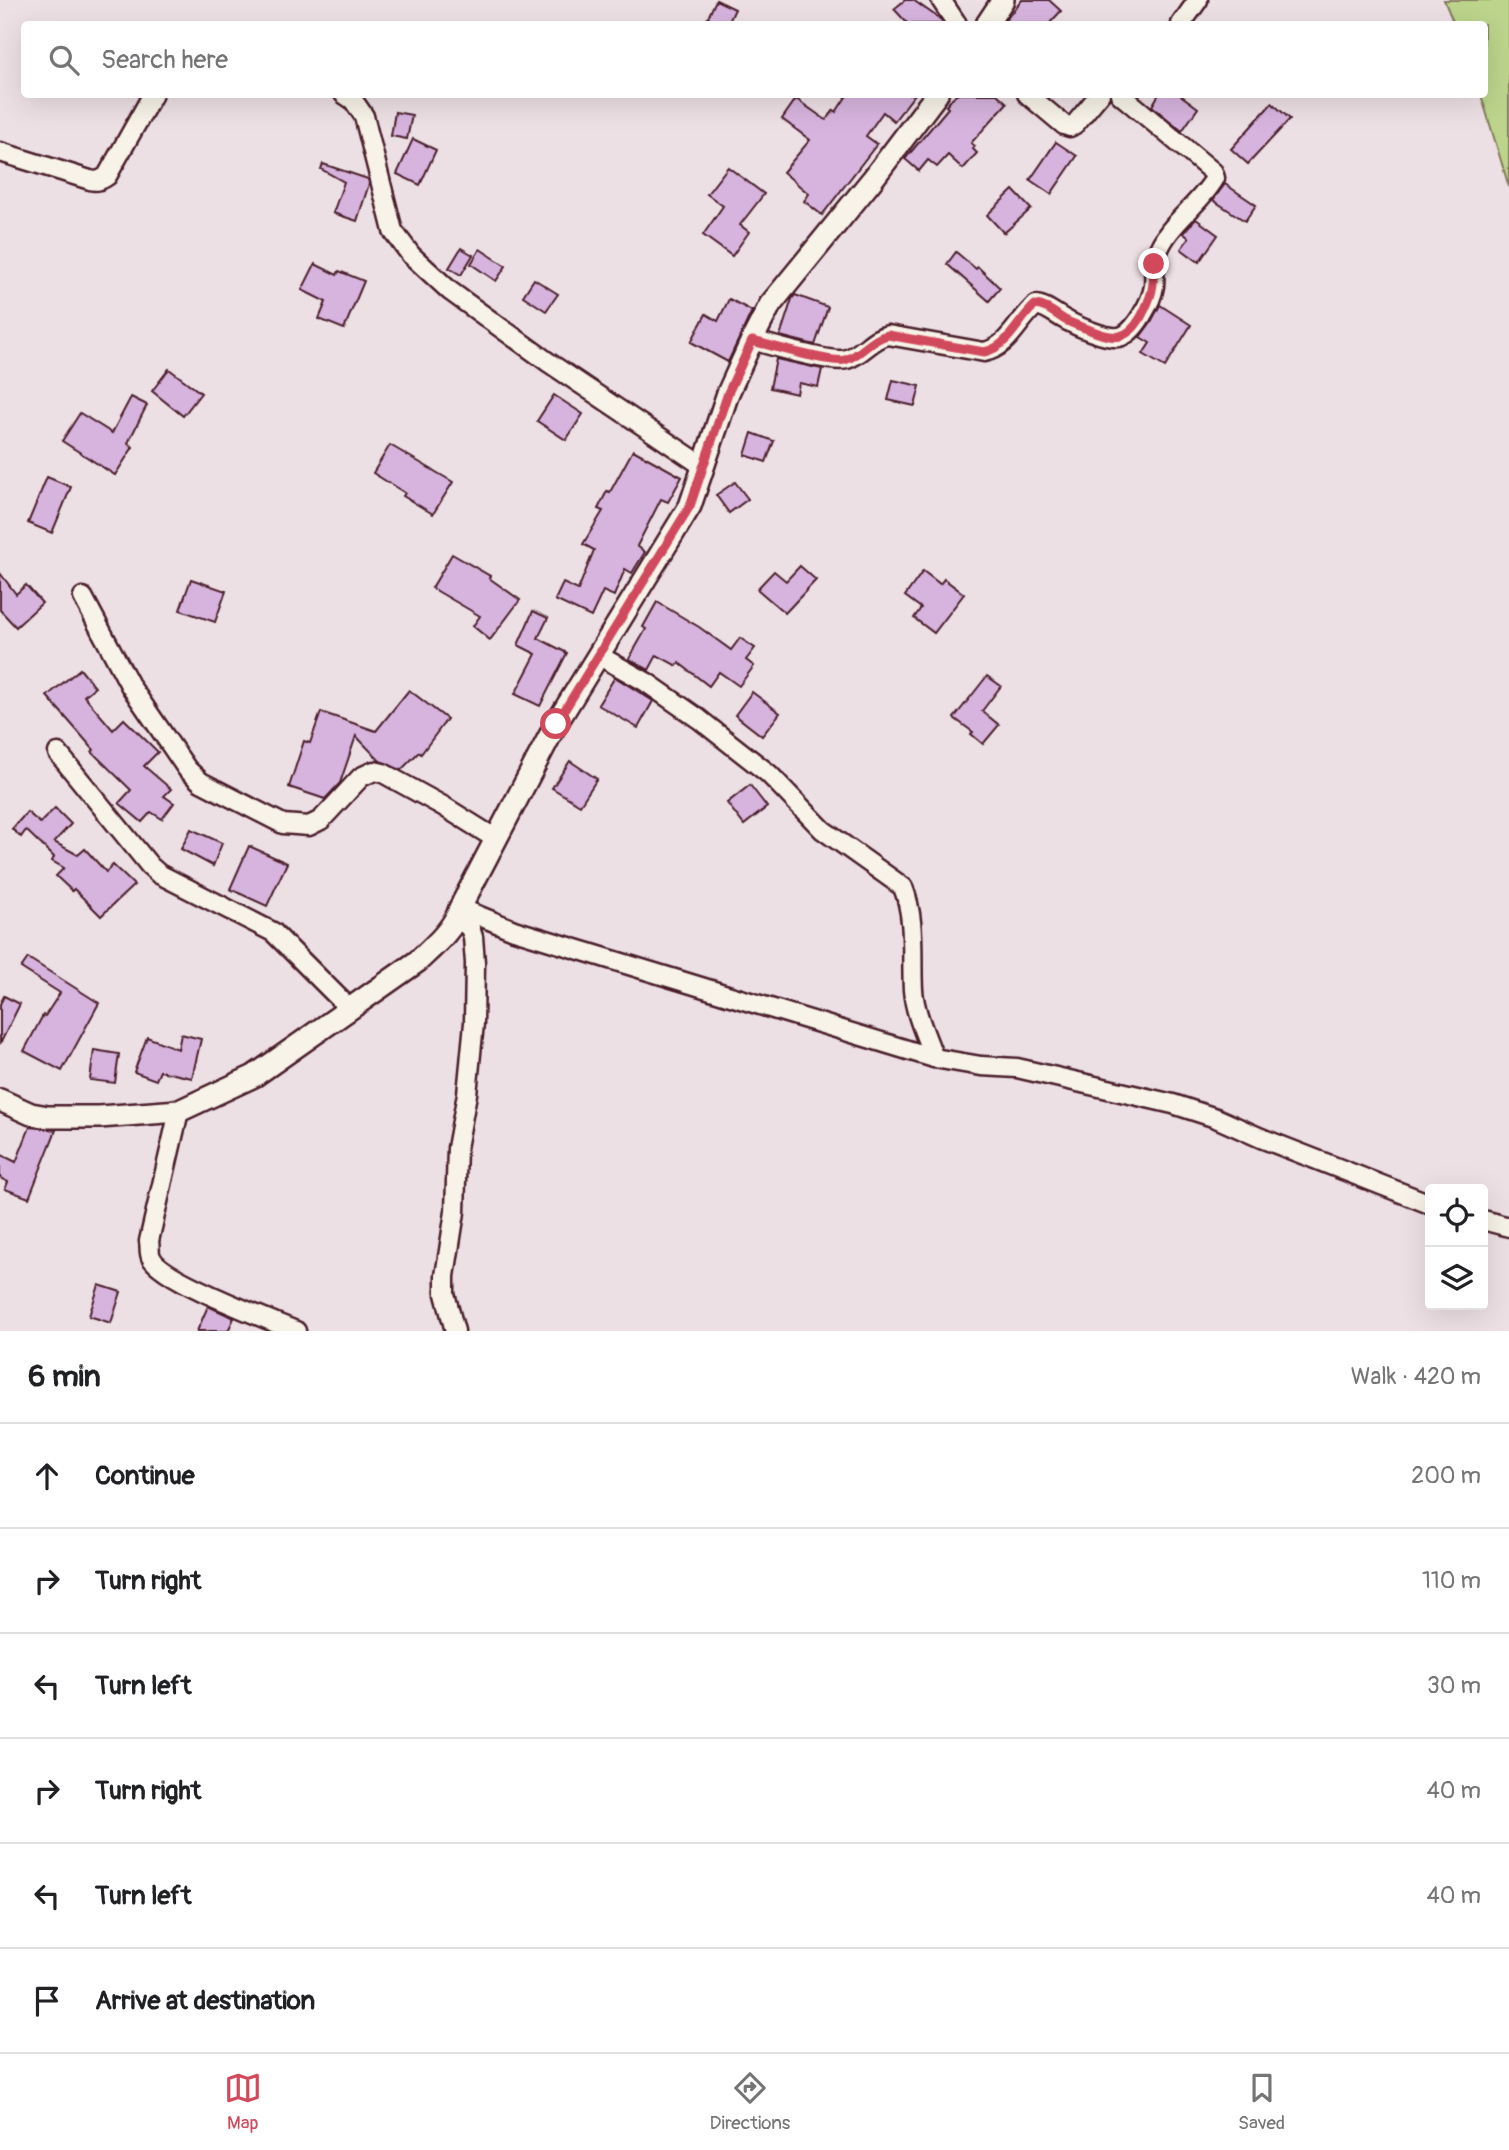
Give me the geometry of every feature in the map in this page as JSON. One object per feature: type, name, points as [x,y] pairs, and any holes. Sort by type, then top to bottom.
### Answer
[{"type":"street","points":[[941,0],[955,21]]},
{"type":"street","points":[[989,21],[1003,0]]},
{"type":"street","points":[[1183,21],[1198,0]]},
{"type":"street","points":[[0,152],[90,180],[102,180],[107,176],[151,98]]},
{"type":"street","points":[[350,98],[364,116],[393,231],[411,255],[450,291],[548,362],[703,466]]},
{"type":"street","points":[[0,1100],[31,1114],[48,1117],[99,1117],[178,1111],[254,1076],[418,961],[437,944],[459,913],[556,724],[690,506],[728,393],[771,305],[934,98]]},
{"type":"street","points":[[1032,98],[1070,127],[1097,98]]},
{"type":"street","points":[[752,341],[840,361],[862,352],[878,337],[888,335],[984,352],[995,350],[1004,343],[1035,305],[1042,306],[1066,321],[1106,336],[1119,337],[1127,334],[1135,327],[1154,288],[1154,264],[1158,251],[1215,178],[1213,172],[1128,98]]},
{"type":"street","points":[[83,597],[131,687],[187,769],[201,782],[283,824],[309,826],[321,820],[361,776],[374,771],[383,773],[431,799],[496,839]]},
{"type":"street","points":[[598,655],[646,682],[699,719],[769,774],[823,830],[903,887],[908,899],[913,937],[915,1003],[934,1058]]},
{"type":"street","points":[[58,752],[159,874],[273,932],[350,1009]]},
{"type":"street","points":[[459,913],[934,1058],[981,1066],[1017,1068],[1173,1104],[1216,1118],[1425,1201]]},
{"type":"street","points":[[455,1331],[445,1294],[444,1276],[455,1212],[457,1148],[467,1094],[474,1023],[475,963],[470,928],[459,913]]},
{"type":"street","points":[[178,1111],[149,1241],[151,1258],[160,1269],[184,1283],[296,1331]]},
{"type":"street","points":[[1488,1221],[1509,1227]]},
{"type":"green space","points":[[1444,0],[1509,0],[1509,187],[1482,98],[1488,98],[1488,21],[1453,21]]},
{"type":"building","points":[[716,0],[735,9],[729,21],[706,21]]},
{"type":"building","points":[[905,0],[913,0],[942,21],[905,21],[894,9]]},
{"type":"building","points":[[1022,0],[1049,0],[1061,11],[1052,21],[1004,21]]},
{"type":"building","points":[[845,98],[912,98],[894,121],[883,112],[866,136],[877,144],[822,215],[804,201],[809,194],[783,172],[810,140],[782,119],[796,99],[826,120],[834,110],[836,112]]},
{"type":"building","points":[[953,98],[1001,98],[1007,103],[971,143],[977,153],[963,169],[948,155],[937,167],[928,160],[919,171],[905,159],[948,108],[946,106]]},
{"type":"building","points":[[1157,98],[1184,98],[1198,108],[1182,131],[1152,106]]},
{"type":"building","points":[[1272,103],[1290,119],[1248,164],[1231,149]]},
{"type":"building","points":[[395,112],[412,115],[407,139],[391,136]]},
{"type":"building","points":[[413,139],[436,150],[420,185],[397,174]]},
{"type":"building","points":[[1056,142],[1077,156],[1051,194],[1030,180]]},
{"type":"building","points":[[323,164],[368,179],[369,184],[357,221],[333,213],[344,182],[321,169]]},
{"type":"building","points":[[728,167],[764,194],[740,225],[749,232],[732,256],[703,235],[723,206],[707,194]]},
{"type":"building","points":[[1225,184],[1256,205],[1245,221],[1213,200]]},
{"type":"building","points":[[1013,190],[1031,209],[1004,233],[987,215]]},
{"type":"building","points":[[1196,219],[1218,235],[1199,262],[1181,249],[1189,238],[1183,233]]},
{"type":"building","points":[[461,248],[473,255],[461,275],[449,268]]},
{"type":"building","points":[[480,249],[506,266],[496,281],[471,264]]},
{"type":"building","points":[[956,252],[976,269],[978,267],[1000,288],[989,301],[947,264]]},
{"type":"building","points":[[315,264],[337,275],[339,271],[364,281],[344,329],[319,319],[326,302],[302,290]]},
{"type":"building","points":[[534,279],[558,294],[546,311],[523,296]]},
{"type":"building","points":[[795,295],[828,307],[815,345],[780,336]]},
{"type":"building","points":[[729,299],[752,311],[728,362],[691,342],[706,314],[718,321]]},
{"type":"building","points":[[1160,305],[1191,325],[1165,367],[1143,354],[1150,343],[1140,337]]},
{"type":"building","points":[[776,359],[822,369],[818,387],[799,383],[797,394],[770,388]]},
{"type":"building","points":[[169,369],[201,393],[183,416],[152,391]]},
{"type":"building","points":[[893,380],[920,386],[915,406],[888,400]]},
{"type":"building","points":[[554,395],[583,414],[566,440],[537,421]]},
{"type":"building","points":[[131,397],[147,405],[128,443],[133,447],[115,475],[62,441],[80,413],[112,433]]},
{"type":"building","points":[[752,433],[774,441],[766,462],[745,455]]},
{"type":"building","points":[[390,445],[453,482],[433,514],[373,473]]},
{"type":"building","points":[[633,450],[682,477],[668,502],[661,499],[637,546],[645,552],[632,573],[625,569],[614,596],[603,591],[591,617],[555,600],[563,583],[578,590],[594,550],[583,544],[603,511],[598,509],[607,491],[610,492]]},
{"type":"building","points":[[47,477],[71,487],[52,533],[28,523]]},
{"type":"building","points":[[735,482],[748,499],[729,513],[716,495]]},
{"type":"building","points":[[452,554],[490,576],[489,578],[520,600],[490,640],[473,626],[480,616],[432,588]]},
{"type":"building","points":[[800,566],[816,580],[785,613],[757,589],[774,571],[786,581]]},
{"type":"building","points":[[923,571],[940,584],[944,579],[964,594],[934,633],[914,618],[921,608],[905,596]]},
{"type":"building","points":[[0,573],[16,594],[26,585],[42,603],[16,627],[0,610]]},
{"type":"building","points":[[191,579],[226,591],[215,622],[180,610]]},
{"type":"building","points":[[657,602],[731,650],[740,638],[755,648],[746,660],[754,666],[739,686],[719,672],[709,686],[679,663],[677,666],[657,655],[649,670],[629,659]]},
{"type":"building","points":[[533,611],[548,618],[538,638],[567,653],[540,706],[515,694],[536,654],[518,645]]},
{"type":"building","points":[[80,669],[95,687],[84,696],[113,730],[124,719],[158,752],[144,766],[171,789],[164,796],[174,803],[162,819],[151,812],[142,822],[119,803],[131,790],[92,752],[94,750],[47,696]]},
{"type":"building","points":[[987,676],[1001,686],[982,711],[999,725],[983,744],[971,734],[973,732],[954,718]]},
{"type":"building","points":[[615,677],[653,701],[638,728],[598,705]]},
{"type":"building","points":[[409,690],[447,719],[421,754],[419,752],[401,770],[380,761],[356,736],[340,783],[325,799],[289,787],[304,741],[310,743],[321,712],[376,731]]},
{"type":"building","points":[[752,692],[780,713],[762,736],[735,715]]},
{"type":"building","points":[[570,761],[597,779],[580,805],[552,788]]},
{"type":"building","points":[[750,785],[767,807],[744,825],[727,803]]},
{"type":"building","points":[[55,808],[71,824],[54,842],[78,855],[85,849],[106,872],[113,865],[134,885],[101,916],[74,889],[72,891],[56,876],[64,868],[52,861],[54,857],[26,830],[21,837],[12,829],[27,812],[40,823]]},
{"type":"building","points":[[191,829],[222,843],[213,866],[181,849]]},
{"type":"building","points":[[249,846],[287,863],[267,906],[230,889]]},
{"type":"building","points":[[28,958],[99,1003],[62,1071],[24,1051],[43,1015],[45,1016],[60,993],[21,968]]},
{"type":"building","points":[[4,996],[20,1004],[0,1044],[0,1004]]},
{"type":"building","points":[[181,1034],[201,1039],[192,1078],[160,1071],[156,1080],[134,1072],[147,1037],[178,1049]]},
{"type":"building","points":[[94,1050],[119,1054],[115,1083],[90,1080]]},
{"type":"building","points":[[30,1127],[56,1130],[29,1198],[5,1189],[8,1182],[0,1178],[0,1154],[16,1162]]},
{"type":"building","points":[[99,1285],[121,1292],[111,1323],[89,1316]]},
{"type":"building","points":[[208,1306],[234,1318],[228,1331],[197,1331]]},
{"type":"route","points":[[556,724],[690,506],[728,393],[752,341],[840,361],[862,352],[878,337],[888,335],[984,352],[995,350],[1004,343],[1035,305],[1042,306],[1066,321],[1106,336],[1119,337],[1135,327],[1146,307],[1154,288],[1154,264]]}]
